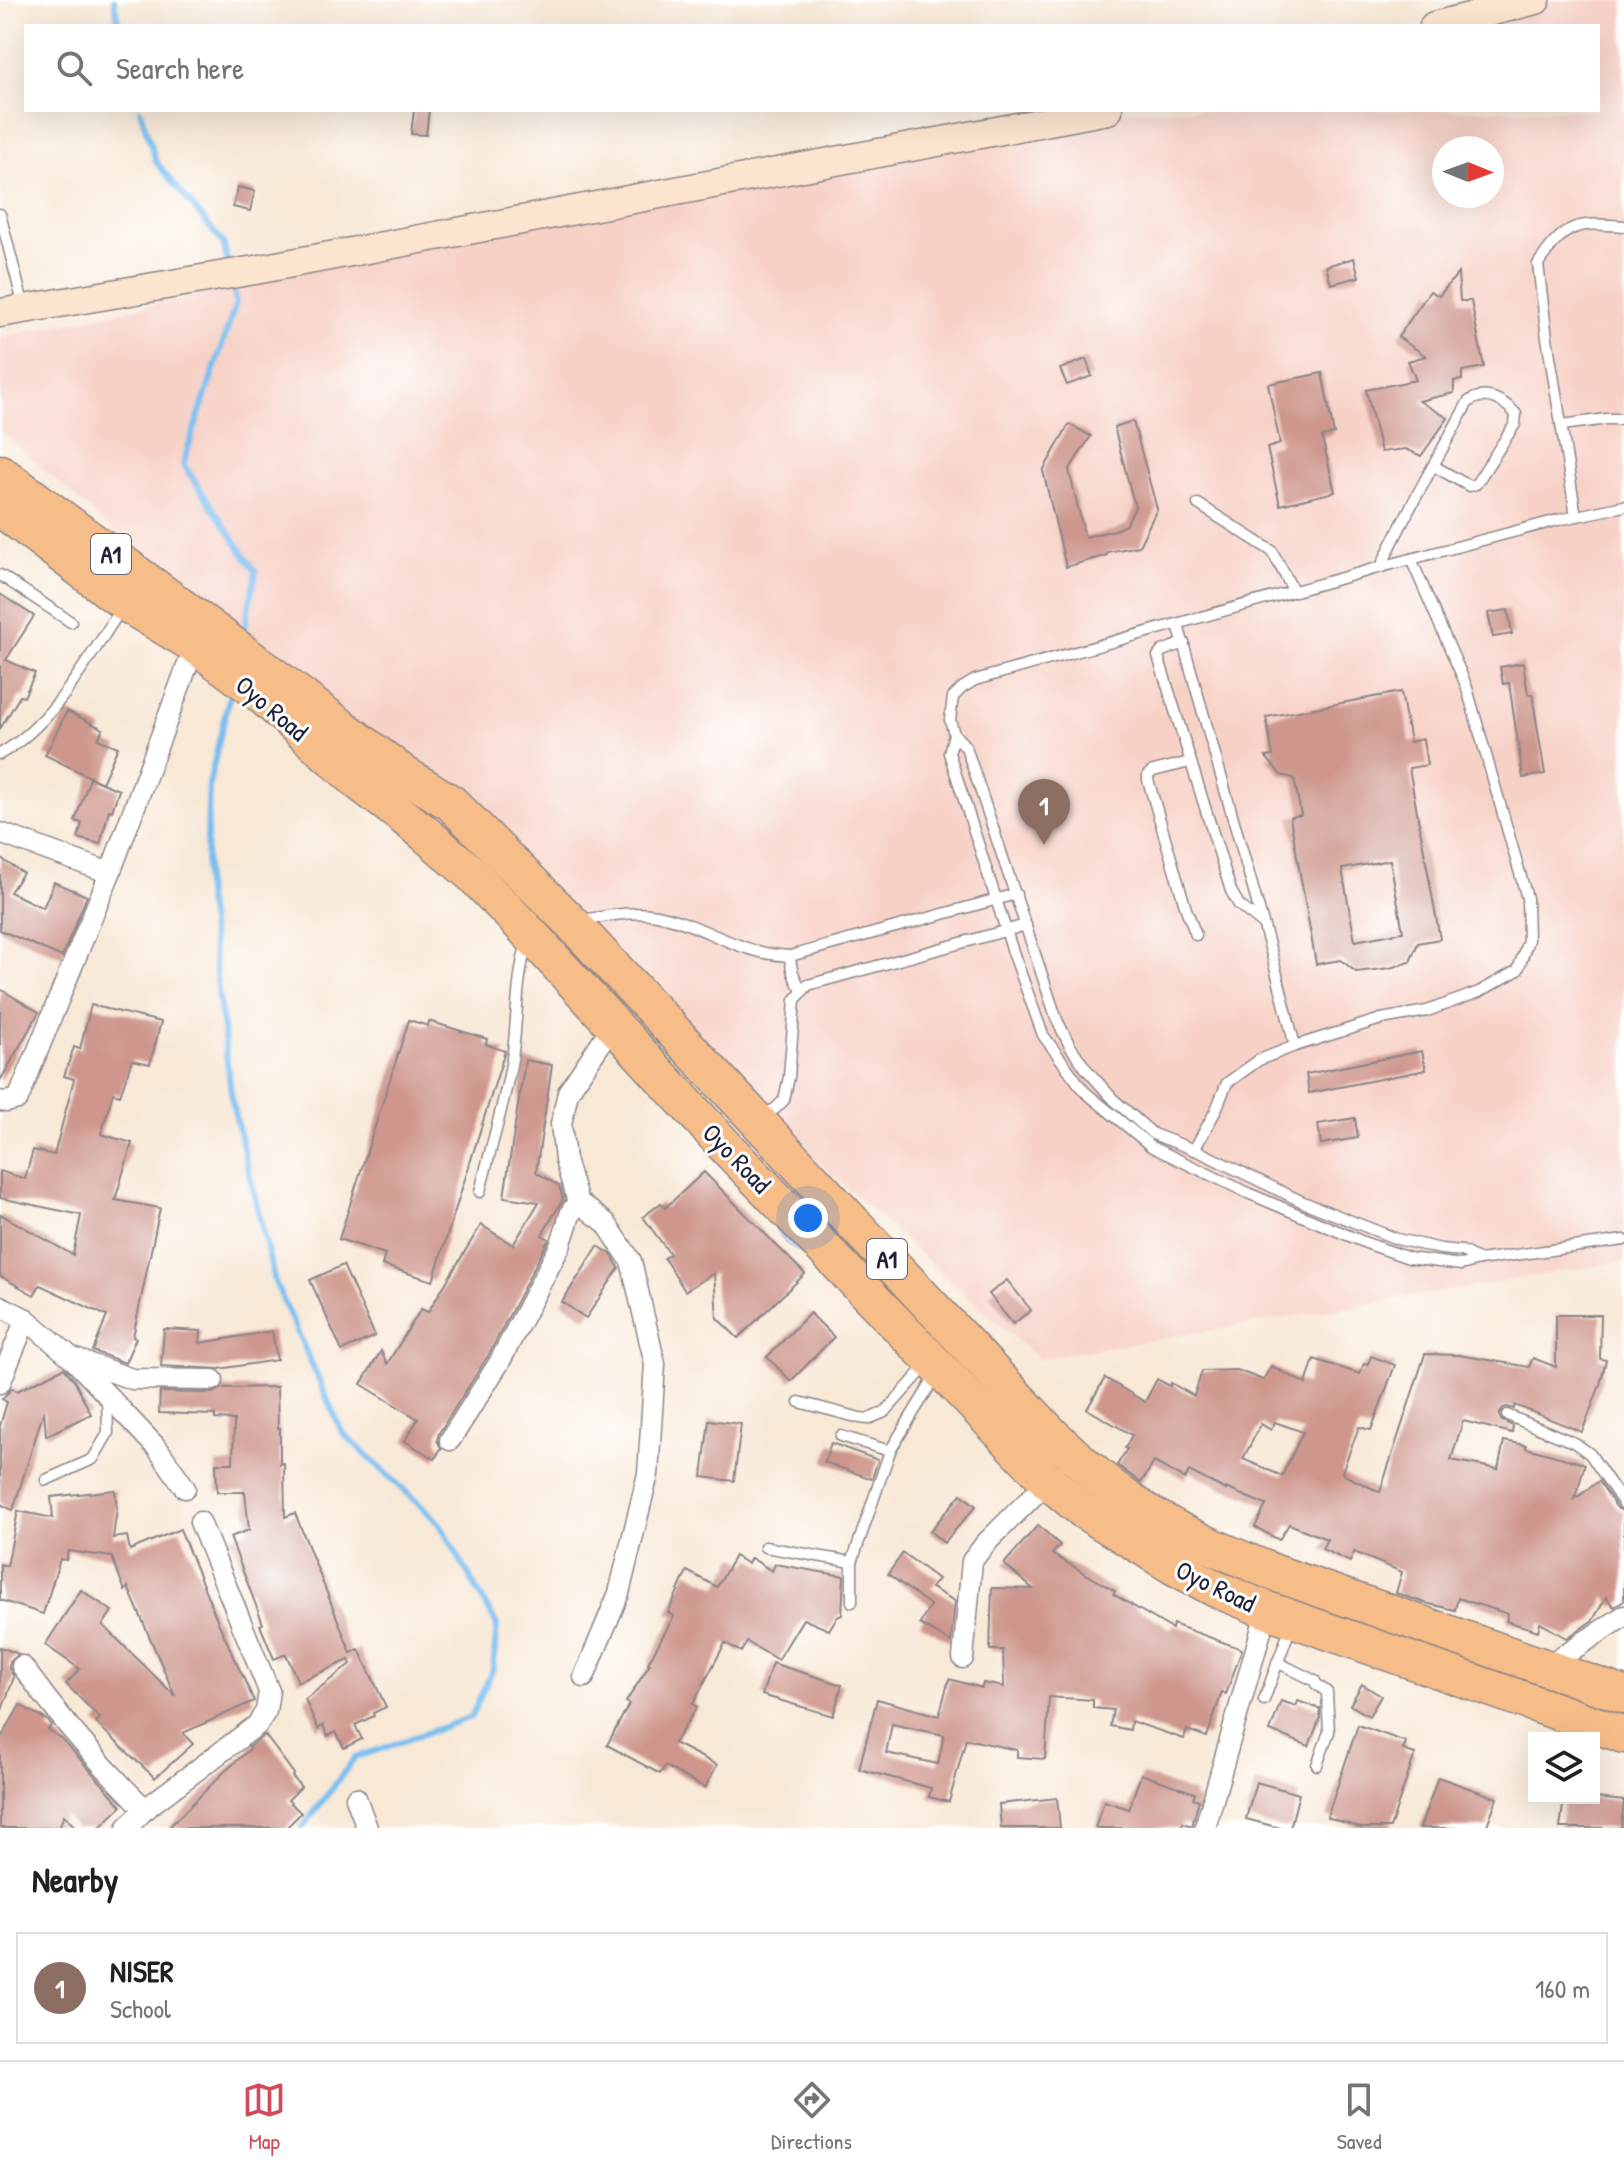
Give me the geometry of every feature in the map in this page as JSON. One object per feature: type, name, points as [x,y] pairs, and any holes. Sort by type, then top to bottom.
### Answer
[{"type":"highway","name":"Oyo Road","points":[[0,473],[206,644],[451,803],[571,922],[740,1132],[936,1365],[1048,1481],[1084,1511],[1216,1589],[1280,1615],[1624,1735]]},
{"type":"highway","name":"Oyo Road","points":[[0,508],[125,603],[206,644]]},
{"type":"highway","name":"Oyo Road","points":[[255,677],[360,783],[473,875],[613,1025],[740,1132],[1068,1450],[1110,1486],[1142,1509],[1228,1554],[1624,1695]]},
{"type":"street","points":[[1442,24],[1536,0]]},
{"type":"street","points":[[12,311],[270,267],[1097,112]]},
{"type":"street","points":[[0,1101],[18,1099],[206,644]]},
{"type":"street","points":[[0,833],[110,873]]},
{"type":"street","points":[[584,1677],[619,1593],[648,1474],[655,1364],[631,1261],[606,1223],[578,1202],[565,1160],[561,1124],[568,1092],[613,1025]]},
{"type":"street","points":[[450,1440],[499,1363],[560,1246],[571,1212],[578,1202]]},
{"type":"street","points":[[0,1306],[26,1319],[72,1358],[158,1449],[185,1488]]},
{"type":"street","points":[[0,1383],[26,1319]]},
{"type":"street","points":[[72,1358],[132,1379],[213,1380]]},
{"type":"street","points":[[963,1658],[972,1561],[1048,1481],[1068,1450]]},
{"type":"street","points":[[127,1828],[145,1809],[257,1725],[266,1711],[269,1691],[200,1522]]},
{"type":"street","points":[[1205,1828],[1280,1615]]},
{"type":"street","points":[[1544,1668],[1624,1616]]},
{"type":"street","points":[[22,1666],[79,1741],[145,1809]]},
{"type":"street","points":[[356,1798],[367,1828]]},
{"type":"lane","points":[[0,214],[12,311]]},
{"type":"lane","points":[[1576,516],[1538,264],[1554,240],[1572,227],[1603,224],[1624,226]]},
{"type":"lane","points":[[1381,567],[1399,526],[1468,402],[1476,396],[1488,395],[1516,414],[1515,424],[1476,484],[1469,486],[1434,466]]},
{"type":"lane","points":[[1562,425],[1624,419]]},
{"type":"lane","points":[[1198,504],[1272,551],[1294,592]]},
{"type":"lane","points":[[1479,1260],[1462,1251],[1397,1239],[1303,1202],[1153,1134],[1114,1100],[1087,1070],[1057,1020],[966,747],[954,734],[950,720],[953,697],[975,680],[1381,567],[1624,506]]},
{"type":"lane","points":[[1194,1150],[1227,1083],[1259,1060],[1381,1019],[1427,1011],[1479,992],[1518,970],[1528,940],[1527,898],[1466,685],[1411,559]]},
{"type":"lane","points":[[0,575],[71,622]]},
{"type":"lane","points":[[0,754],[24,738],[42,720],[125,603]]},
{"type":"lane","points":[[1178,625],[1295,1046]]},
{"type":"lane","points":[[1184,643],[1162,651],[1158,656],[1231,891],[1239,905],[1263,924]]},
{"type":"lane","points":[[954,734],[949,753],[1043,1035],[1084,1091],[1152,1147],[1250,1194],[1409,1258],[1461,1265],[1624,1240]]},
{"type":"lane","points":[[1190,762],[1153,771],[1148,775],[1148,780],[1196,935]]},
{"type":"lane","points":[[571,922],[631,913],[651,914],[672,918],[766,954],[790,956],[1016,894]]},
{"type":"lane","points":[[740,1132],[784,1100],[789,1077],[795,1000],[808,985],[1026,925]]},
{"type":"lane","points":[[480,1192],[510,1069],[519,970],[530,934]]},
{"type":"lane","points":[[790,956],[794,979],[802,990]]},
{"type":"lane","points":[[799,1402],[860,1418],[876,1417],[936,1365]]},
{"type":"lane","points":[[852,1602],[852,1562],[890,1451],[936,1365]]},
{"type":"lane","points":[[46,1480],[93,1459],[108,1433],[107,1395]]},
{"type":"lane","points":[[1507,1415],[1582,1448],[1595,1461],[1624,1504]]},
{"type":"lane","points":[[841,1436],[890,1451]]},
{"type":"lane","points":[[765,1547],[852,1562]]},
{"type":"lane","points":[[1264,1700],[1277,1662],[1280,1615]]},
{"type":"lane","points":[[1277,1662],[1315,1681],[1327,1692],[1329,1732],[1317,1765]]},
{"type":"shaded area","points":[[1550,0],[1624,0],[1624,1261],[1038,1359],[0,430],[0,338],[1037,112],[1600,112],[1600,24],[1440,24]]},
{"type":"building","points":[[414,112],[429,112],[426,135],[411,134]]},
{"type":"building","points":[[238,187],[255,191],[250,211],[233,207]]},
{"type":"building","points":[[1354,258],[1359,277],[1331,284],[1326,266]]},
{"type":"building","points":[[1458,273],[1460,301],[1471,301],[1484,367],[1462,371],[1462,380],[1454,381],[1454,393],[1419,401],[1448,418],[1421,456],[1406,449],[1381,452],[1366,390],[1416,380],[1408,361],[1426,356],[1398,337],[1430,291],[1439,296]]},
{"type":"building","points":[[1086,359],[1092,376],[1067,385],[1060,369]]},
{"type":"building","points":[[1322,373],[1334,434],[1322,437],[1335,492],[1280,505],[1267,448],[1280,444],[1268,384]]},
{"type":"building","points":[[1133,421],[1157,509],[1139,546],[1107,552],[1107,555],[1066,567],[1043,471],[1069,424],[1091,436],[1069,470],[1085,537],[1126,525],[1135,507],[1114,427]]},
{"type":"building","points":[[0,594],[34,616],[6,660],[35,673],[24,697],[20,696],[0,729]]},
{"type":"building","points":[[1508,610],[1512,634],[1493,637],[1488,613]]},
{"type":"building","points":[[1523,663],[1528,694],[1532,694],[1545,774],[1523,778],[1509,683],[1503,684],[1500,667]]},
{"type":"building","points":[[1401,692],[1410,742],[1423,739],[1427,765],[1409,768],[1440,939],[1418,943],[1410,962],[1356,972],[1341,960],[1316,964],[1290,817],[1301,815],[1294,778],[1281,775],[1266,757],[1273,756],[1266,717]],"holes":[[[1390,860],[1403,932],[1355,941],[1342,869]]]},
{"type":"building","points":[[67,711],[103,729],[98,739],[118,747],[102,783],[45,755]]},
{"type":"building","points":[[90,778],[119,790],[112,811],[109,810],[100,844],[78,838],[82,823],[75,821]]},
{"type":"building","points":[[0,858],[23,873],[10,892],[43,908],[54,882],[87,896],[62,957],[0,930]]},
{"type":"building","points":[[0,989],[39,1012],[0,1081]]},
{"type":"building","points":[[91,1005],[161,1022],[150,1064],[132,1060],[120,1095],[113,1093],[101,1134],[132,1143],[115,1200],[160,1208],[133,1337],[136,1338],[125,1363],[93,1351],[107,1316],[40,1285],[34,1295],[0,1276],[0,1214],[73,1255],[81,1215],[0,1198],[0,1171],[25,1179],[33,1150],[54,1155],[74,1079],[64,1076],[74,1047],[80,1049]]},
{"type":"building","points":[[409,1020],[428,1026],[429,1021],[487,1039],[486,1044],[505,1051],[433,1281],[382,1265],[385,1254],[339,1239]]},
{"type":"building","points":[[1422,1051],[1426,1070],[1309,1093],[1306,1074]]},
{"type":"building","points":[[525,1060],[552,1065],[536,1172],[559,1186],[563,1199],[542,1235],[549,1239],[488,1356],[439,1433],[437,1440],[441,1448],[435,1459],[405,1441],[418,1419],[361,1384],[381,1351],[387,1364],[421,1309],[428,1312],[481,1225],[513,1245],[539,1202],[504,1197]]},
{"type":"building","points":[[1355,1118],[1358,1138],[1321,1144],[1318,1124]]},
{"type":"building","points":[[704,1172],[805,1274],[738,1338],[717,1318],[714,1273],[685,1291],[664,1258],[670,1254],[643,1217],[661,1203],[665,1208]]},
{"type":"building","points":[[598,1246],[611,1254],[619,1268],[586,1318],[562,1302]]},
{"type":"building","points":[[343,1265],[375,1336],[342,1351],[310,1280]]},
{"type":"building","points":[[1007,1280],[1031,1310],[1013,1324],[989,1294]]},
{"type":"building","points":[[810,1313],[834,1337],[791,1381],[767,1357]]},
{"type":"building","points":[[1556,1315],[1601,1315],[1600,1359],[1606,1360],[1582,1432],[1515,1405],[1514,1409],[1503,1408],[1499,1415],[1501,1420],[1513,1426],[1512,1433],[1463,1421],[1451,1460],[1498,1469],[1504,1441],[1526,1445],[1526,1448],[1585,1464],[1575,1499],[1599,1481],[1617,1508],[1624,1512],[1624,1601],[1614,1607],[1606,1597],[1593,1620],[1567,1638],[1540,1623],[1538,1631],[1506,1621],[1508,1614],[1458,1598],[1455,1610],[1396,1593],[1402,1572],[1354,1552],[1350,1562],[1322,1549],[1327,1539],[1289,1524],[1279,1540],[1255,1527],[1266,1505],[1226,1490],[1189,1471],[1185,1479],[1154,1462],[1141,1483],[1117,1465],[1132,1435],[1087,1409],[1105,1378],[1145,1402],[1157,1379],[1194,1396],[1202,1371],[1237,1370],[1263,1380],[1271,1366],[1306,1384],[1314,1359],[1360,1374],[1371,1356],[1395,1365],[1371,1430],[1359,1427],[1342,1472],[1380,1492],[1425,1354],[1459,1355],[1529,1367],[1533,1358],[1556,1367]],"holes":[[[1275,1422],[1303,1432],[1282,1476],[1243,1459],[1261,1424],[1271,1430]]]},
{"type":"building","points":[[164,1329],[201,1331],[200,1343],[272,1331],[277,1360],[219,1369],[161,1366]]},
{"type":"building","points":[[64,1368],[74,1380],[91,1414],[46,1436],[44,1410],[13,1510],[0,1504],[0,1426],[7,1402],[2,1399],[12,1388],[17,1391]]},
{"type":"building","points":[[277,1387],[285,1517],[295,1513],[351,1653],[359,1649],[386,1707],[355,1725],[362,1739],[344,1748],[336,1732],[328,1736],[323,1725],[318,1729],[305,1699],[351,1664],[349,1660],[298,1682],[286,1654],[274,1659],[230,1537],[249,1530],[245,1492],[217,1492],[216,1463],[233,1463],[234,1420],[215,1419],[215,1415],[159,1413],[160,1392],[213,1393],[223,1388]]},
{"type":"building","points":[[709,1420],[741,1424],[734,1481],[702,1477]]},
{"type":"building","points":[[831,1443],[878,1460],[872,1479],[824,1462]]},
{"type":"building","points":[[115,1490],[117,1509],[113,1538],[127,1536],[130,1550],[180,1529],[254,1701],[183,1733],[193,1744],[155,1778],[96,1723],[100,1718],[66,1684],[80,1669],[45,1645],[81,1590],[112,1611],[103,1625],[175,1696],[112,1557],[68,1551],[66,1560],[60,1559],[43,1614],[0,1600],[0,1564],[7,1566],[18,1511],[53,1518],[51,1497]]},
{"type":"building","points":[[961,1494],[976,1506],[944,1543],[930,1531]]},
{"type":"building","points":[[1038,1525],[1060,1545],[1052,1554],[1115,1591],[1113,1594],[1172,1629],[1173,1624],[1242,1649],[1226,1694],[1222,1692],[1207,1737],[1187,1730],[1184,1739],[1131,1721],[1130,1730],[1110,1726],[1113,1710],[1093,1708],[1093,1700],[1049,1697],[1045,1759],[1017,1757],[1017,1750],[966,1739],[949,1802],[929,1797],[931,1788],[859,1769],[877,1699],[939,1716],[949,1679],[982,1688],[983,1683],[1004,1687],[1003,1650],[990,1650],[992,1588],[1033,1589],[1004,1564]],"holes":[[[892,1724],[944,1735],[938,1764],[886,1753]]]},
{"type":"building","points":[[903,1553],[938,1579],[931,1588],[955,1601],[951,1642],[920,1624],[930,1605],[888,1574]]},
{"type":"building","points":[[735,1556],[748,1564],[751,1558],[772,1571],[775,1564],[844,1576],[842,1615],[837,1617],[829,1630],[803,1619],[778,1660],[747,1642],[741,1652],[725,1643],[693,1704],[697,1707],[674,1743],[717,1765],[705,1788],[665,1766],[660,1774],[607,1745],[629,1704],[626,1702],[650,1664],[674,1616],[668,1613],[687,1571],[717,1587]]},
{"type":"building","points":[[0,1647],[19,1654],[10,1662],[9,1668],[14,1677],[2,1710],[0,1710]]},
{"type":"building","points":[[772,1663],[842,1685],[833,1716],[762,1695]]},
{"type":"building","points":[[1362,1684],[1381,1696],[1369,1716],[1350,1705]]},
{"type":"building","points":[[1281,1701],[1296,1706],[1298,1701],[1320,1709],[1320,1718],[1309,1746],[1270,1731]]},
{"type":"building","points":[[20,1705],[48,1721],[51,1725],[48,1730],[62,1739],[122,1806],[99,1828],[76,1828],[64,1815],[59,1828],[0,1828],[0,1740]]},
{"type":"building","points":[[1358,1725],[1406,1742],[1403,1750],[1415,1754],[1390,1828],[1361,1828],[1327,1817]]},
{"type":"building","points":[[265,1735],[301,1787],[288,1800],[301,1813],[286,1828],[168,1828],[249,1747]]},
{"type":"building","points":[[1141,1774],[1195,1793],[1193,1798],[1199,1800],[1192,1826],[1183,1823],[1181,1828],[1095,1828],[1104,1801],[1129,1809]]},
{"type":"building","points":[[1438,1777],[1497,1798],[1486,1828],[1420,1828]]},
{"type":"building","points":[[1256,1782],[1299,1794],[1290,1828],[1246,1819]]},
{"type":"building","points":[[1057,1798],[1060,1828],[1001,1828],[999,1804]]},
{"type":"building","points":[[1600,1798],[1624,1801],[1621,1828],[1560,1828],[1563,1804],[1600,1804]]},
{"type":"waterway","points":[[114,0],[119,24]]},
{"type":"waterway","points":[[141,112],[156,162],[223,243],[229,268]]},
{"type":"waterway","points":[[232,283],[236,303],[183,464],[256,572],[243,635]]},
{"type":"waterway","points":[[231,689],[209,784],[205,885],[232,1101],[275,1282],[342,1432],[440,1524],[497,1625],[493,1669],[471,1717],[355,1758],[302,1828]]},
{"type":"place","name":"NISER","points":[[1044,845]]}]
